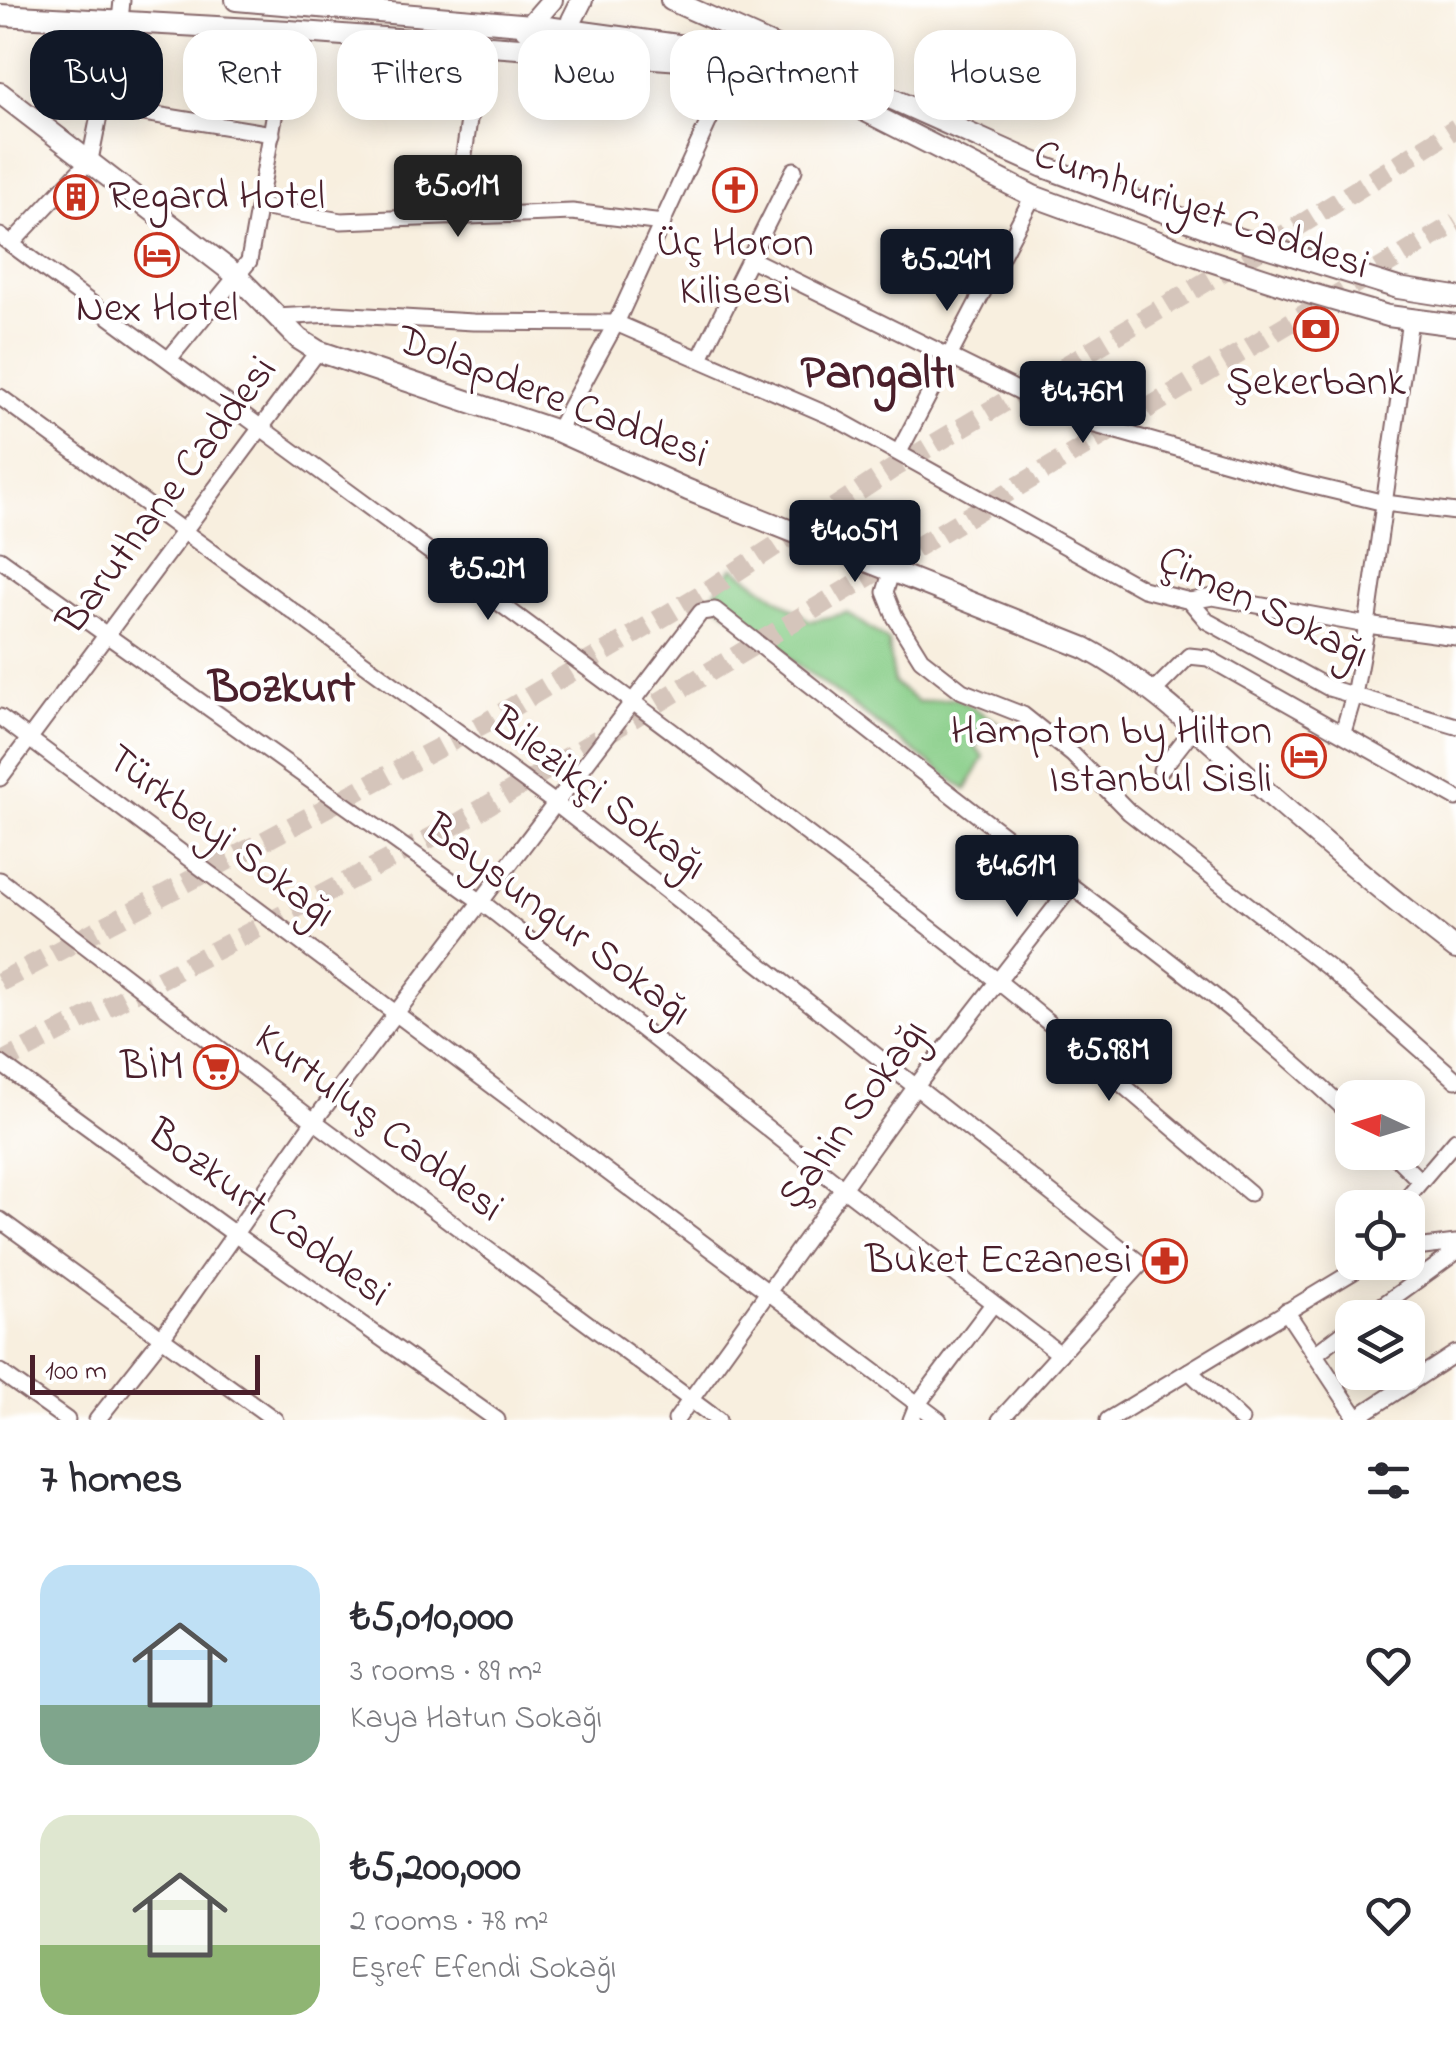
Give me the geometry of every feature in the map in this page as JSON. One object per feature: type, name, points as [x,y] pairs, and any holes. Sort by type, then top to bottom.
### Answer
[{"type":"main road","points":[[236,0],[572,30],[574,13],[582,0]]},
{"type":"main road","points":[[498,41],[522,34],[552,0]]},
{"type":"main road","points":[[654,0],[674,2],[736,30]]},
{"type":"main road","name":"Cumhuriyet Caddesi","points":[[1,16],[121,11],[289,30]]},
{"type":"main road","name":"Dolapdere Caddesi","points":[[0,93],[236,275],[299,340],[318,351],[557,431],[688,490],[1085,648],[1154,691],[1317,837],[1456,949]]},
{"type":"main road","name":"Cumhuriyet Caddesi","points":[[894,101],[1044,166],[1218,232],[1398,288],[1456,297]]},
{"type":"main road","name":"Cumhuriyet Caddesi","points":[[883,120],[1033,196],[1211,261],[1410,320],[1456,325]]},
{"type":"street","points":[[272,134],[100,106],[90,160],[6,240],[632,703],[998,982],[1250,1193]]},
{"type":"street","points":[[168,359],[249,261],[274,120]]},
{"type":"street","points":[[455,218],[472,120]]},
{"type":"street","points":[[557,431],[616,322],[710,120]]},
{"type":"street","points":[[700,358],[794,170]]},
{"type":"street","points":[[898,452],[1033,196]]},
{"type":"street","points":[[260,207],[340,221],[572,212],[664,223]]},
{"type":"street","points":[[750,258],[1078,420],[1297,482],[1385,503],[1456,512]]},
{"type":"street","points":[[276,317],[333,314],[472,322],[616,322]]},
{"type":"street","points":[[1342,732],[1354,695],[1366,625],[1410,320]]},
{"type":"street","name":"Çimen Sokağı","points":[[616,322],[835,418],[1143,588],[1190,601],[1207,621],[1329,688],[1456,726]]},
{"type":"street","name":"Baruthane Caddesi","points":[[0,778],[318,351]]},
{"type":"street","name":"Bilezikçi Sokağı","points":[[0,396],[556,803],[1142,1264],[1060,1354]]},
{"type":"street","name":"Baysungur Sokağı","points":[[0,559],[480,901],[842,1188],[1060,1354]]},
{"type":"street","points":[[892,573],[885,592],[895,618],[921,659],[962,691],[1022,715],[1073,754],[1129,812],[1330,969],[1456,1080]]},
{"type":"street","points":[[1190,601],[1212,596],[1366,625],[1456,637]]},
{"type":"street","points":[[96,1420],[161,1339],[314,1121],[480,901],[708,611],[1133,930],[1289,1056],[1335,1100]]},
{"type":"street","points":[[1154,691],[1189,656],[1208,658],[1456,798]]},
{"type":"street","name":"Türkbeyi Sokağı","points":[[0,718],[769,1292],[914,1412],[938,1420]]},
{"type":"street","points":[[1162,770],[1194,728]]},
{"type":"street","name":"Kurtuluş Caddesi","points":[[0,880],[314,1121],[718,1420]]},
{"type":"street","name":"Şahin Sokağı","points":[[676,1420],[917,1086],[1072,886]]},
{"type":"street","name":"Bozkurt Caddesi","points":[[0,1063],[497,1420]]},
{"type":"street","points":[[1412,1190],[1456,1140]]},
{"type":"street","points":[[1409,1170],[1419,1180]]},
{"type":"street","points":[[0,1220],[275,1420]]},
{"type":"street","points":[[1425,1247],[1456,1244]]},
{"type":"street","points":[[1389,1300],[1456,1252]]},
{"type":"street","points":[[1108,1420],[1335,1279]]},
{"type":"street","points":[[914,1412],[994,1304]]},
{"type":"street","points":[[1286,1311],[1355,1419],[1456,1353]]},
{"type":"street","points":[[1315,1354],[1335,1339]]},
{"type":"street","points":[[1000,1420],[1060,1354]]},
{"type":"street","points":[[1189,1371],[1236,1419]]},
{"type":"street","points":[[0,1372],[67,1420]]},
{"type":"green space","points":[[733,567],[810,621],[847,613],[888,641],[894,683],[918,702],[956,698],[997,722],[975,747],[984,757],[966,790],[710,599]]},
{"type":"tunnel","points":[[0,982],[487,722],[710,589],[894,468],[1456,128]]},
{"type":"tunnel","points":[[0,1063],[455,825],[1456,223]]},
{"type":"place","name":"Üç Horon Kilisesi","points":[[735,190]]},
{"type":"place","name":"Regard Hotel","points":[[76,197]]},
{"type":"place","name":"Nex Hotel","points":[[157,255]]},
{"type":"place","name":"Şekerbank","points":[[1316,329]]},
{"type":"place","name":"Hampton by Hilton Istanbul Sisli","points":[[1304,756]]},
{"type":"place","name":"BİM","points":[[216,1067]]},
{"type":"place","name":"Buket Eczanesi","points":[[1165,1261]]},
{"type":"district","name":"Pangaltı","points":[[878,375]]},
{"type":"district","name":"Bozkurt","points":[[282,690]]}]
